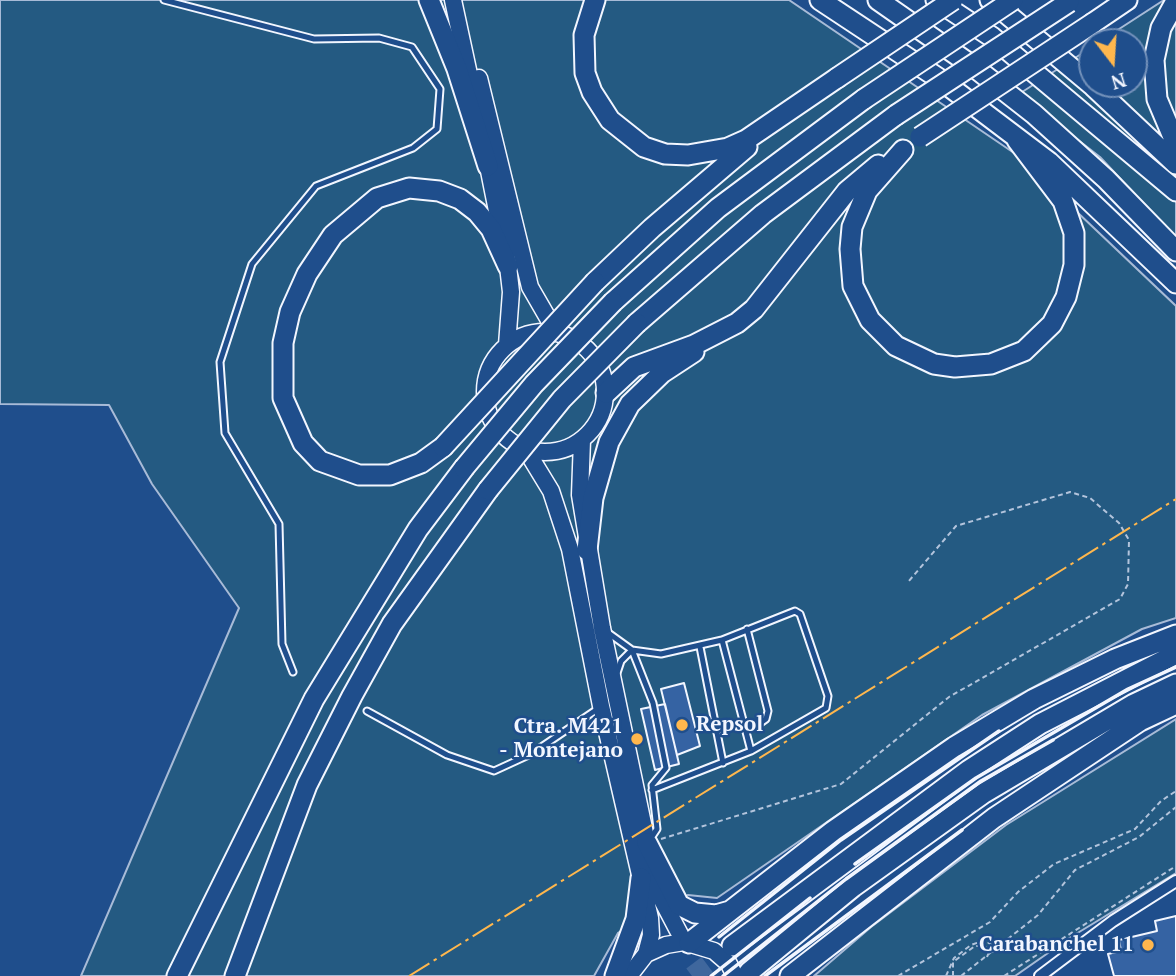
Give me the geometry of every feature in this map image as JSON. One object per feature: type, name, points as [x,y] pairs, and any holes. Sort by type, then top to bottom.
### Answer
[{"type":"highway","points":[[429,0],[457,69],[488,166]]},
{"type":"highway","points":[[595,0],[584,35],[585,73],[592,92],[610,120],[645,147],[665,154],[688,155],[728,148],[746,140],[953,0]]},
{"type":"highway","points":[[820,0],[938,78],[1049,162],[1176,283]]},
{"type":"highway","points":[[878,0],[974,67],[1034,114],[1106,179],[1176,251]]},
{"type":"highway","points":[[936,0],[992,37],[1176,191]]},
{"type":"highway","points":[[990,0],[1093,86],[1176,164]]},
{"type":"highway","points":[[177,976],[314,699],[418,529],[464,468],[534,384],[613,302],[718,208],[864,99],[1013,0]]},
{"type":"highway","points":[[587,550],[599,470],[608,442],[630,404],[662,373],[737,323],[771,292],[847,191],[876,166],[1127,0]]},
{"type":"highway","points":[[235,976],[307,785],[392,624],[488,490],[562,400],[637,323],[763,214],[896,115],[1071,1]]},
{"type":"highway","points":[[1176,1],[1161,28],[1154,60],[1157,99],[1176,144]]},
{"type":"highway","points":[[508,266],[491,229],[477,212],[449,195],[409,188],[377,198],[333,235],[307,274],[290,312],[283,343],[283,398],[303,443],[320,461],[359,475],[390,475],[421,463],[443,447],[596,282],[732,159],[837,78]]},
{"type":"highway","points":[[903,150],[867,191],[852,227],[850,249],[853,286],[870,320],[896,346],[934,364],[955,367],[991,364],[1024,351],[1052,324],[1066,297],[1074,265],[1074,233],[1063,201],[1017,140]]},
{"type":"highway","points":[[606,393],[634,367],[695,345],[737,323]]},
{"type":"highway","points":[[687,943],[735,910],[833,831],[954,747],[1034,699],[1115,659],[1176,635]]},
{"type":"highway","points":[[732,946],[969,770],[1040,724],[1176,654]]},
{"type":"highway","points":[[742,974],[853,887],[984,793],[1134,704],[1176,684]]},
{"type":"highway","points":[[790,976],[994,818],[1140,721],[1176,704]]},
{"type":"highway","points":[[647,843],[679,905],[695,913],[716,915],[735,910]]},
{"type":"highway","points":[[615,976],[636,919],[641,878]]},
{"type":"main road","points":[[453,0],[508,266],[511,292],[507,345]]},
{"type":"main road","points":[[461,0],[522,260],[538,305],[556,332]]},
{"type":"main road","points":[[556,332],[573,339],[591,352],[602,371],[606,393],[600,419],[582,440],[550,453],[527,450],[512,442],[495,426],[487,405],[486,377],[496,355],[507,345],[537,333],[556,332]]},
{"type":"main road","points":[[582,440],[580,495],[587,550],[613,682],[647,843],[662,900],[687,943]]},
{"type":"main road","points":[[527,450],[551,491],[561,515],[601,706],[650,918],[646,954]]},
{"type":"main road","points":[[629,976],[646,954],[666,945],[687,943],[714,951],[742,974]]},
{"type":"street","points":[[1040,976],[1113,921],[1176,881]]},
{"type":"lane","points":[[164,0],[314,39],[379,38],[412,47],[440,89],[437,129],[413,148],[316,186],[260,254],[253,264],[220,362],[225,433],[279,524],[282,644],[293,672]]},
{"type":"lane","points":[[602,628],[632,650],[661,654],[722,640],[787,613],[800,614],[829,702],[826,708],[751,751],[652,790]]},
{"type":"lane","points":[[745,730],[759,724],[768,711],[747,629]]},
{"type":"lane","points":[[722,640],[751,751]]},
{"type":"lane","points":[[700,647],[723,763]]},
{"type":"lane","points":[[613,682],[621,661],[632,650]]},
{"type":"lane","points":[[632,650],[653,703],[666,768],[652,785],[657,829],[647,843]]},
{"type":"lane","points":[[367,711],[447,755],[494,771],[531,754],[601,706]]},
{"type":"path","points":[[647,843],[841,784],[949,697],[1120,599],[1128,584],[1129,540],[1119,523],[1090,498],[1070,492],[956,526],[908,582]]},
{"type":"path","points":[[898,976],[990,922],[1018,892],[1054,864],[1135,829],[1161,801],[1176,791]]},
{"type":"path","points":[[961,976],[993,954],[1051,902],[1075,870],[1139,837],[1176,807]]},
{"type":"path","points":[[1004,976],[1176,866]]},
{"type":"path","points":[[946,976],[954,958],[971,944],[985,940],[994,947],[993,954]]},
{"type":"path","points":[[953,976],[953,962],[975,946],[988,948],[987,958]]},
{"type":"shaded area","points":[[0,0],[789,0],[1017,155],[1176,306],[1176,618],[1142,629],[982,715],[717,898],[688,895],[618,933],[594,976],[81,976],[239,608],[152,484],[109,405],[0,404]]},
{"type":"shaded area","points":[[1164,0],[1176,0],[1176,238],[1100,157],[1019,94],[1078,56],[1078,98],[1148,98],[1148,28],[1121,28]]},
{"type":"shaded area","points":[[1176,719],[1176,873],[1071,937],[1015,976],[814,976],[871,927],[1006,825]]},
{"type":"building","name":"Repsol","points":[[684,683],[700,746],[677,755],[661,689]]},
{"type":"building","points":[[665,704],[679,764],[655,770],[641,709]]},
{"type":"building","name":"Carabanchel 11","points":[[1176,916],[1176,976],[1114,976],[1108,954],[1121,951],[1119,940],[1157,931],[1155,921]]},
{"type":"tunnel","points":[[692,976],[732,946]]},
{"type":"wall","points":[[855,864],[976,778],[1128,689],[1176,667]]},
{"type":"wall","points":[[719,937],[841,840],[999,731]]},
{"type":"wall","points":[[723,976],[846,879],[981,781],[1053,740]]},
{"type":"wall","points":[[765,976],[962,830]]},
{"type":"wall","points":[[711,976],[810,898]]},
{"type":"power","points":[[409,976],[1176,499]]},
{"type":"place","name":"Repsol","points":[[682,725]]},
{"type":"place","name":"Ctra. M421 - Montejano","points":[[637,739]]},
{"type":"place","name":"Carabanchel 11","points":[[1148,945]]}]
